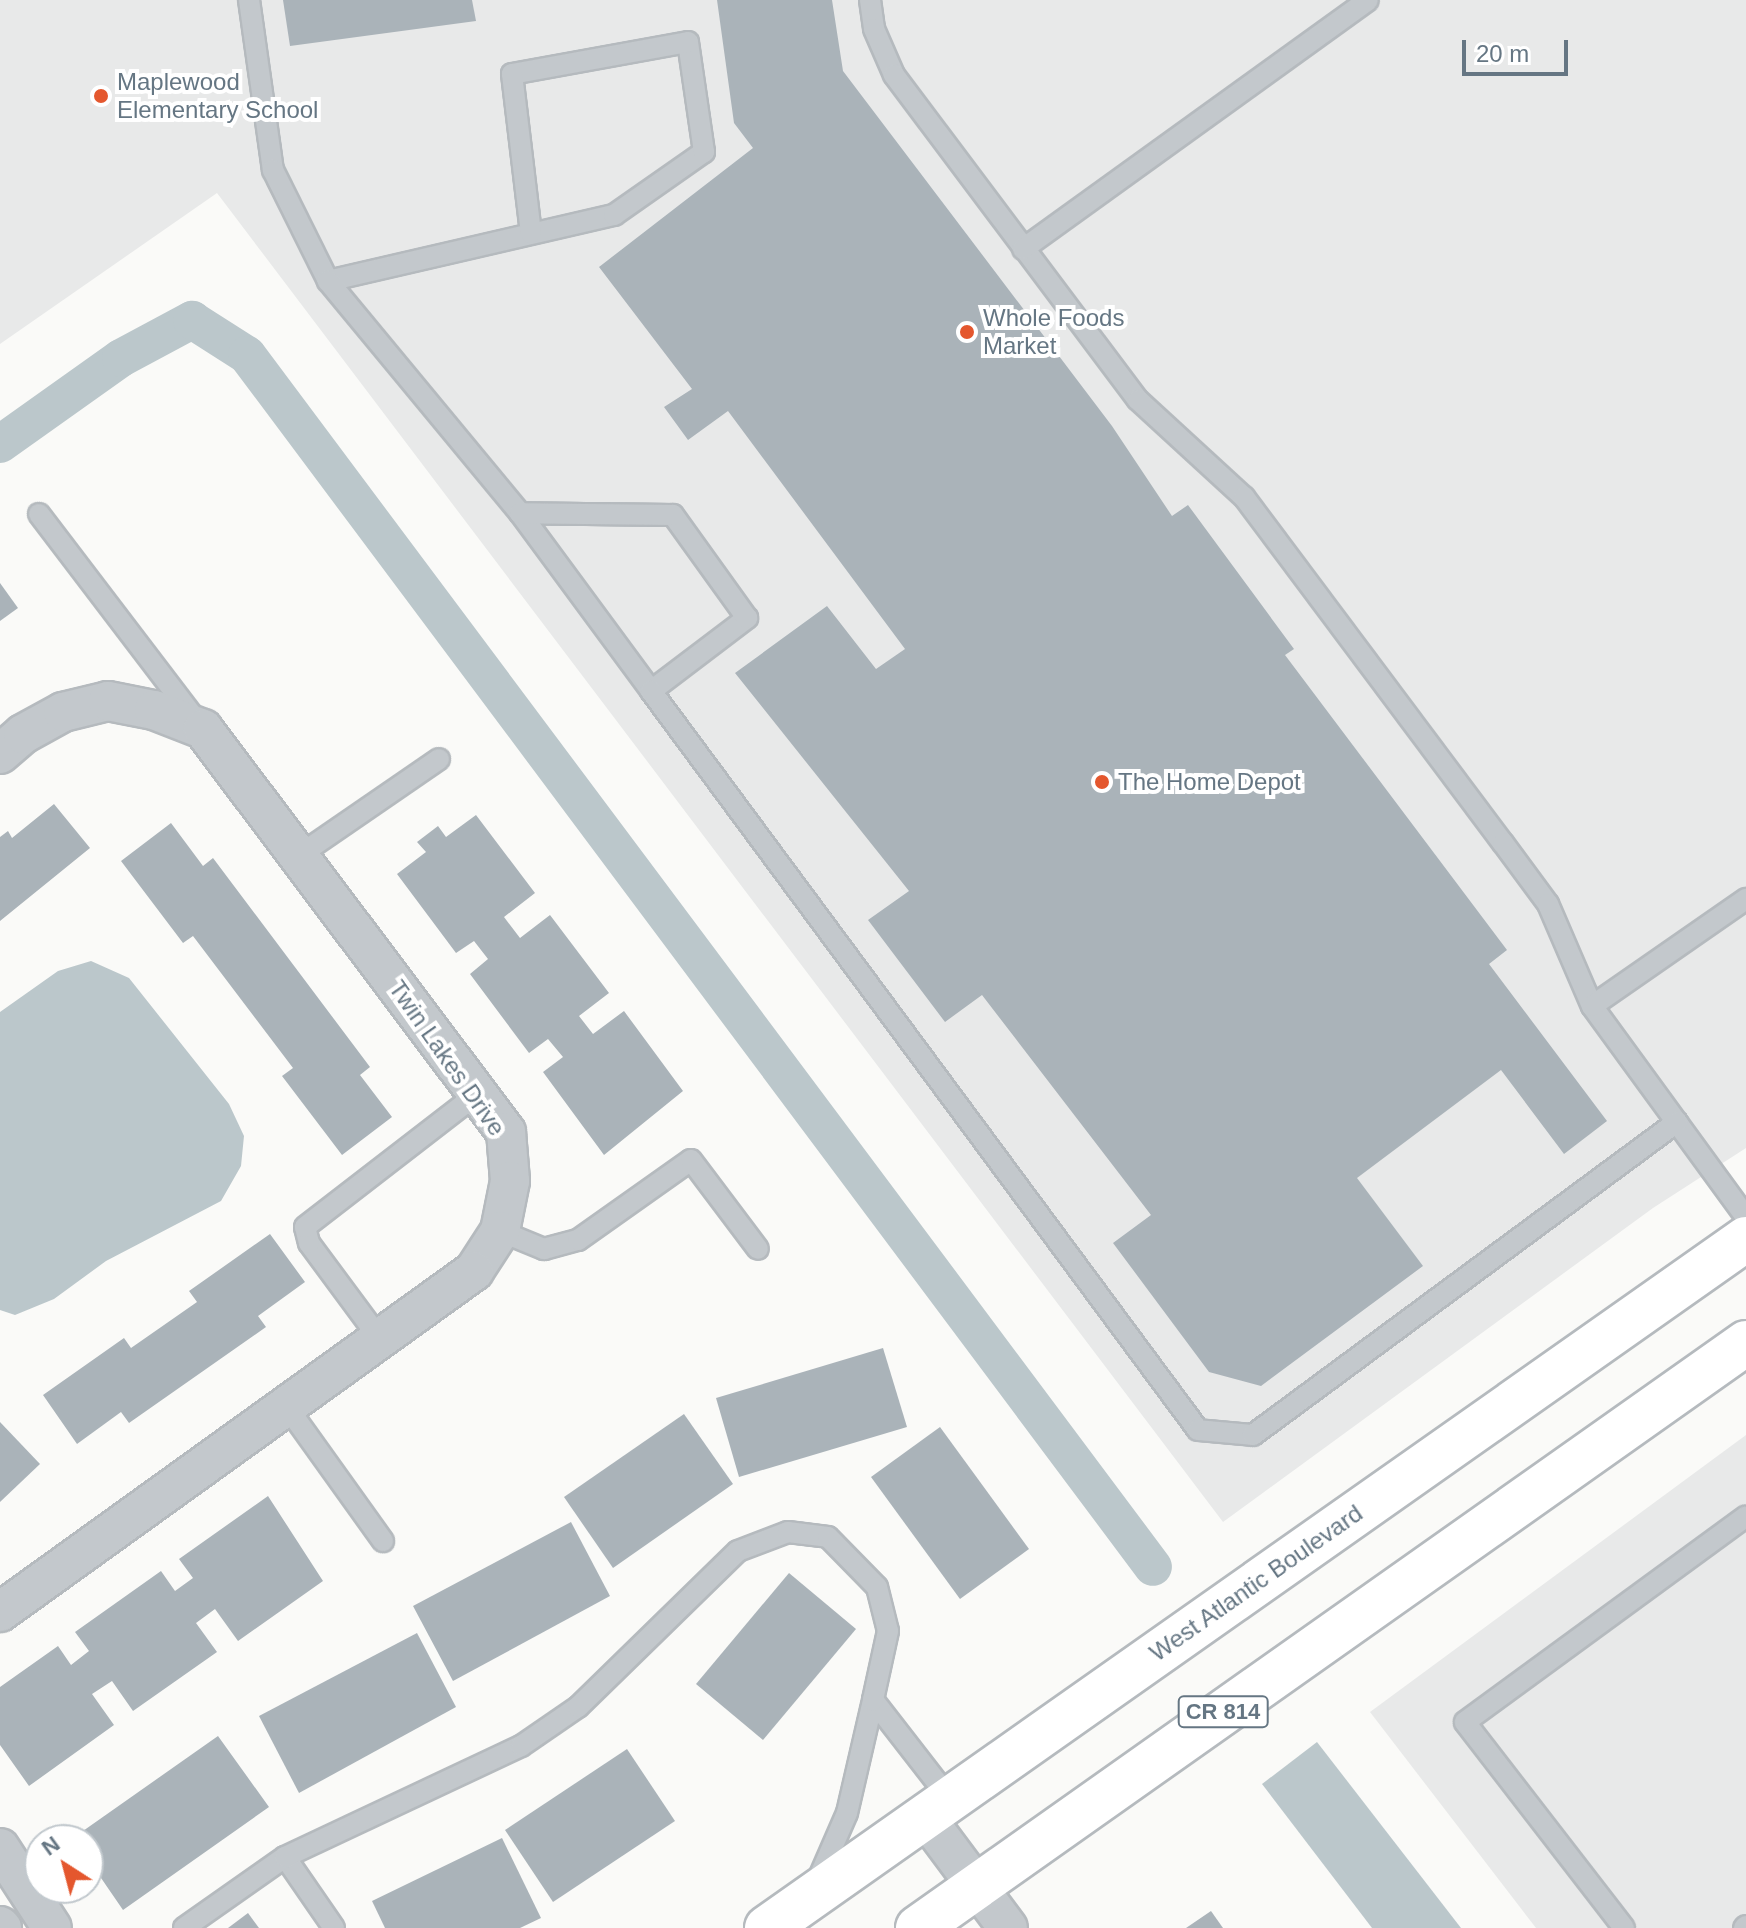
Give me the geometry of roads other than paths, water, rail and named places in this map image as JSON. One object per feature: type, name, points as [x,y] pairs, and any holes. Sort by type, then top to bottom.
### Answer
[{"type":"main road","name":"West Atlantic Boulevard","points":[[767,1928],[1746,1239]]},
{"type":"main road","name":"CR 814","points":[[918,1928],[1746,1343]]},
{"type":"street","points":[[0,754],[23,734],[63,712],[108,701],[154,710],[203,729]]},
{"type":"street","name":"Twin Lakes Drive","points":[[0,1612],[474,1271],[500,1231],[510,1181],[506,1132],[203,729]]},
{"type":"street","points":[[938,1808],[977,1887],[1008,1928]]},
{"type":"street","points":[[0,1848],[52,1928]]},
{"type":"lane","points":[[249,0],[273,170],[328,281],[520,513],[1198,1430],[1253,1435],[1677,1122]]},
{"type":"lane","points":[[870,0],[874,29],[894,75],[1138,400],[1244,497],[1548,904],[1592,1006],[1746,1217]]},
{"type":"lane","points":[[1023,249],[1368,0]]},
{"type":"lane","points":[[328,281],[614,215],[704,152],[688,42],[512,74],[531,233]]},
{"type":"lane","points":[[520,513],[673,515],[747,618],[651,691]]},
{"type":"lane","points":[[39,514],[203,729]]},
{"type":"lane","points":[[298,856],[439,759]]},
{"type":"lane","points":[[1592,1006],[1746,899]]},
{"type":"lane","points":[[380,1339],[309,1243],[305,1227],[477,1094]]},
{"type":"lane","points":[[500,1231],[544,1249],[578,1240],[691,1160],[758,1249]]},
{"type":"lane","points":[[287,1407],[383,1541]]},
{"type":"lane","points":[[1624,1928],[1465,1722],[1746,1516]]},
{"type":"lane","points":[[184,1928],[285,1857],[521,1746],[578,1707],[738,1551],[788,1532],[828,1537],[877,1587],[888,1631],[847,1813],[811,1897]]},
{"type":"lane","points":[[873,1700],[938,1808]]},
{"type":"lane","points":[[285,1857],[334,1928]]},
{"type":"waterway","points":[[0,444],[121,358],[192,320],[247,355],[1153,1567]]},
{"type":"place","name":"Maplewood Elementary School","points":[[101,96]]},
{"type":"place","name":"Whole Foods Market","points":[[967,332]]},
{"type":"place","name":"The Home Depot","points":[[1102,782]]}]
